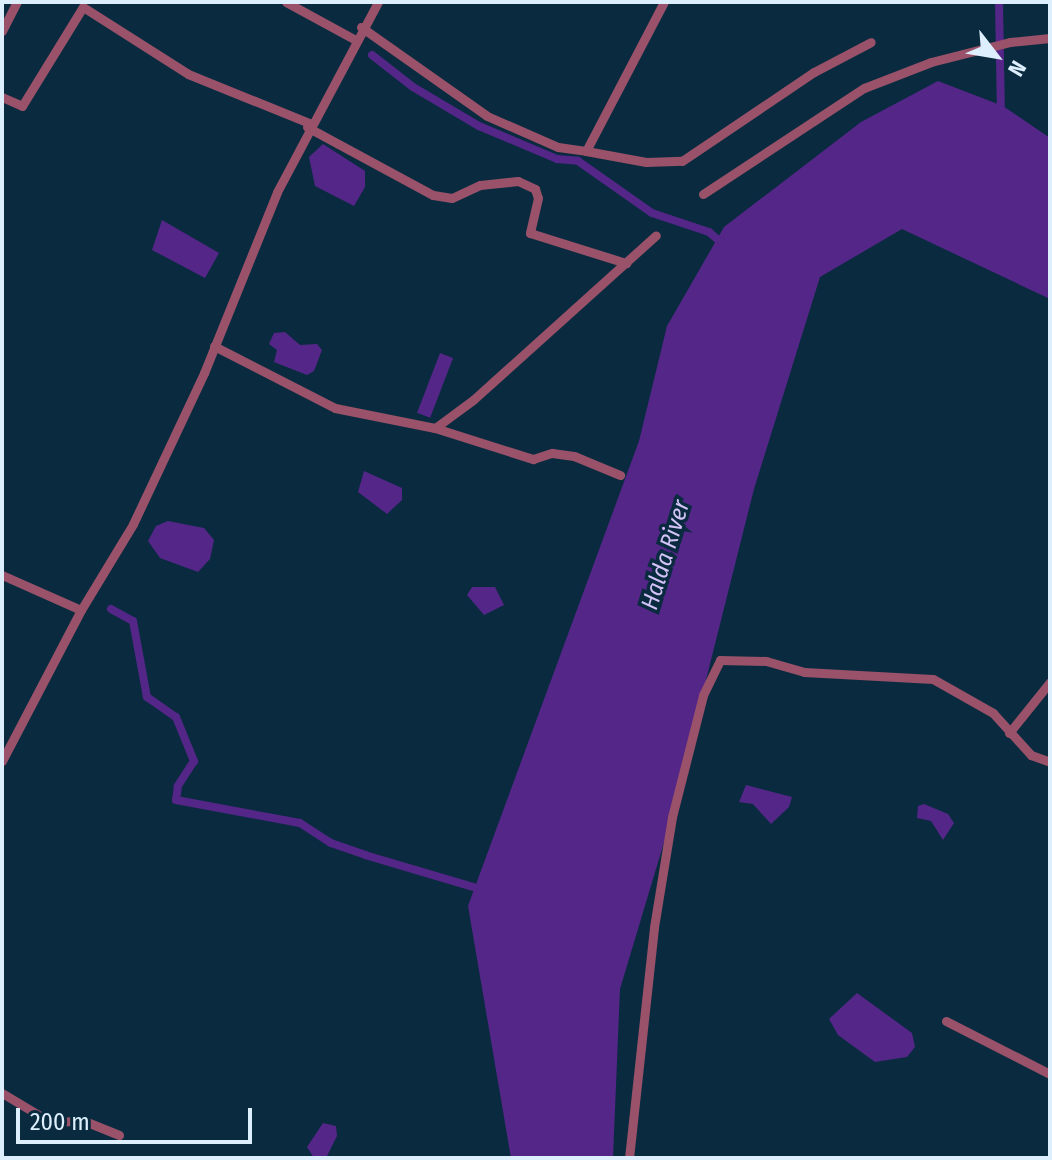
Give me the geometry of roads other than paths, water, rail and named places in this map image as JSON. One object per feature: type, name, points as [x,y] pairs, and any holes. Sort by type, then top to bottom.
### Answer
[{"type":"street","points":[[2,31],[17,2]]},
{"type":"street","points":[[286,2],[354,39]]},
{"type":"street","points":[[2,761],[81,610],[133,524],[214,346],[308,125],[354,39],[378,2]]},
{"type":"street","points":[[586,151],[664,2]]},
{"type":"street","points":[[2,97],[22,106],[83,7],[188,74],[308,125],[433,195],[452,198],[480,185],[518,181],[535,189],[538,198],[530,233],[626,263]]},
{"type":"street","points":[[361,27],[412,68],[487,116],[558,147],[646,162],[682,161],[814,72],[871,42]]},
{"type":"street","points":[[703,194],[864,88],[931,62],[1010,42],[1050,38]]},
{"type":"street","points":[[435,428],[656,235]]},
{"type":"street","points":[[214,346],[335,408],[435,428],[533,459],[552,453],[574,456],[620,475]]},
{"type":"street","points":[[2,575],[81,610]]},
{"type":"street","points":[[629,1158],[654,927],[672,817],[716,664],[739,658],[804,672],[933,679],[993,713],[1031,755],[1050,762]]},
{"type":"street","points":[[1009,733],[1050,682]]},
{"type":"street","points":[[946,1021],[1050,1074]]},
{"type":"street","points":[[2,1093],[52,1123],[82,1120],[119,1135]]},
{"type":"water","name":"Halda River","points":[[938,81],[1003,106],[1050,138],[1050,299],[902,229],[820,277],[754,489],[671,819],[620,989],[613,1158],[511,1158],[468,906],[639,441],[667,326],[724,227],[861,122]]},
{"type":"water","points":[[323,144],[365,171],[365,187],[354,206],[315,186],[309,157]]},
{"type":"water","points":[[162,220],[219,253],[205,278],[152,250]]},
{"type":"water","points":[[285,332],[300,345],[317,344],[322,350],[314,371],[307,375],[274,362],[277,350],[269,344],[274,333]]},
{"type":"water","points":[[440,353],[453,358],[430,418],[417,413]]},
{"type":"water","points":[[364,471],[402,488],[402,500],[387,514],[358,492]]},
{"type":"water","points":[[168,521],[204,528],[214,540],[210,559],[198,572],[160,558],[148,541],[156,526]]},
{"type":"water","points":[[472,587],[495,587],[504,605],[484,615],[467,595]]},
{"type":"water","points":[[746,785],[792,797],[789,807],[771,824],[753,804],[739,802]]},
{"type":"water","points":[[924,804],[948,814],[954,823],[943,840],[931,821],[917,818],[918,806]]},
{"type":"water","points":[[857,993],[912,1033],[915,1047],[907,1057],[875,1062],[838,1035],[829,1019]]},
{"type":"water","points":[[323,1123],[336,1126],[337,1136],[327,1156],[314,1158],[307,1147]]},
{"type":"waterway","points":[[999,2],[1001,117]]},
{"type":"waterway","points":[[372,55],[413,87],[479,126],[557,159],[578,161],[652,213],[709,232],[725,246]]},
{"type":"waterway","points":[[111,609],[133,621],[147,697],[176,717],[194,761],[178,786],[176,800],[300,823],[331,843],[483,890]]}]
